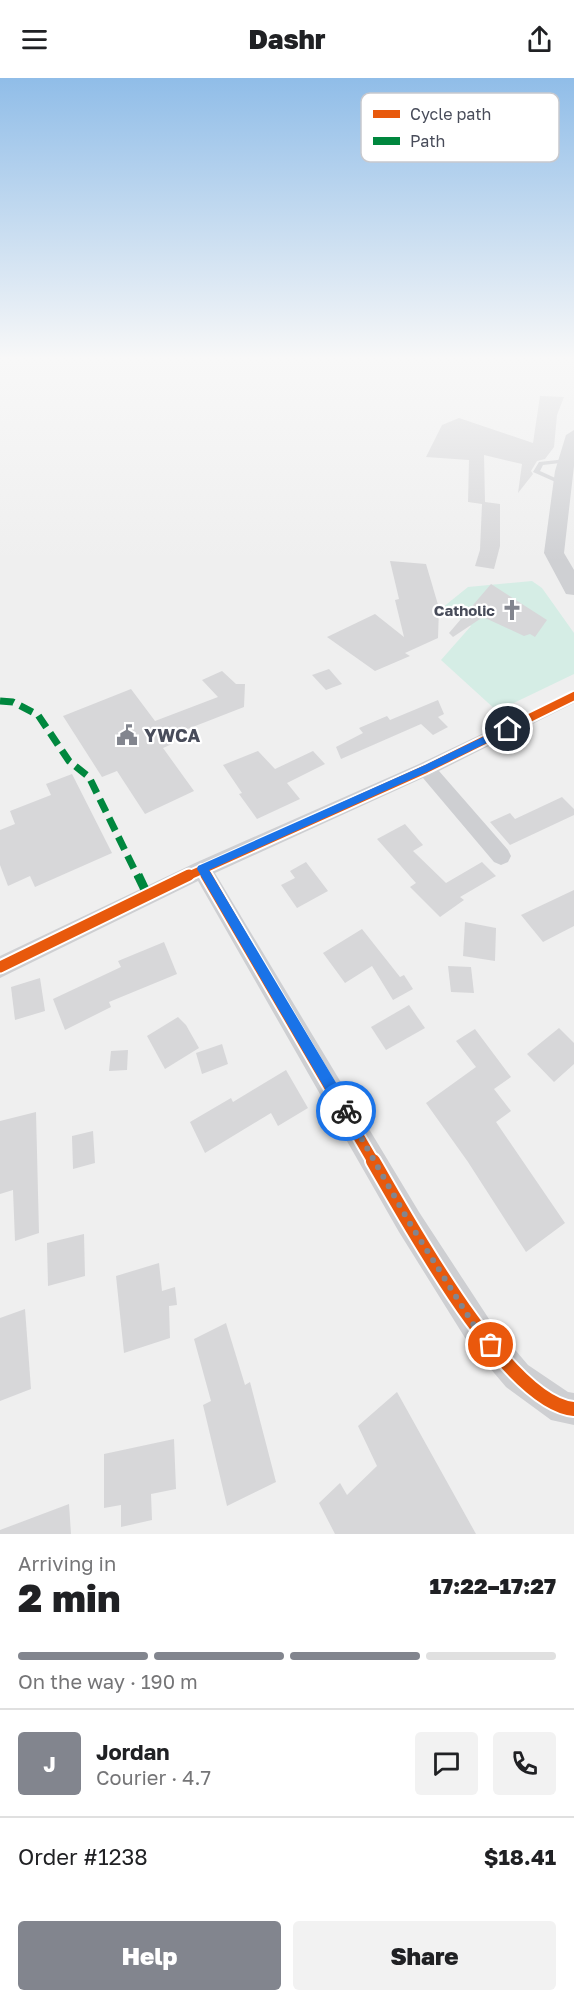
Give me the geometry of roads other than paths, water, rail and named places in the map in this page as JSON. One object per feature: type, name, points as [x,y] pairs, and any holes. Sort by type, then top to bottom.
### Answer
[{"type":"main road","points":[[574,435],[562,483],[554,553],[574,589]]},
{"type":"street","points":[[0,967],[202,869],[426,769],[574,696]]},
{"type":"street","points":[[426,769],[501,856]]},
{"type":"street","points":[[202,869],[409,1222],[477,1330],[517,1376],[563,1408],[574,1409]]},
{"type":"lane","points":[[562,483],[536,472],[541,463],[567,461]]},
{"type":"place","name":"Catholic","points":[[512,610]]},
{"type":"place","name":"YWCA","points":[[127,735]]}]
